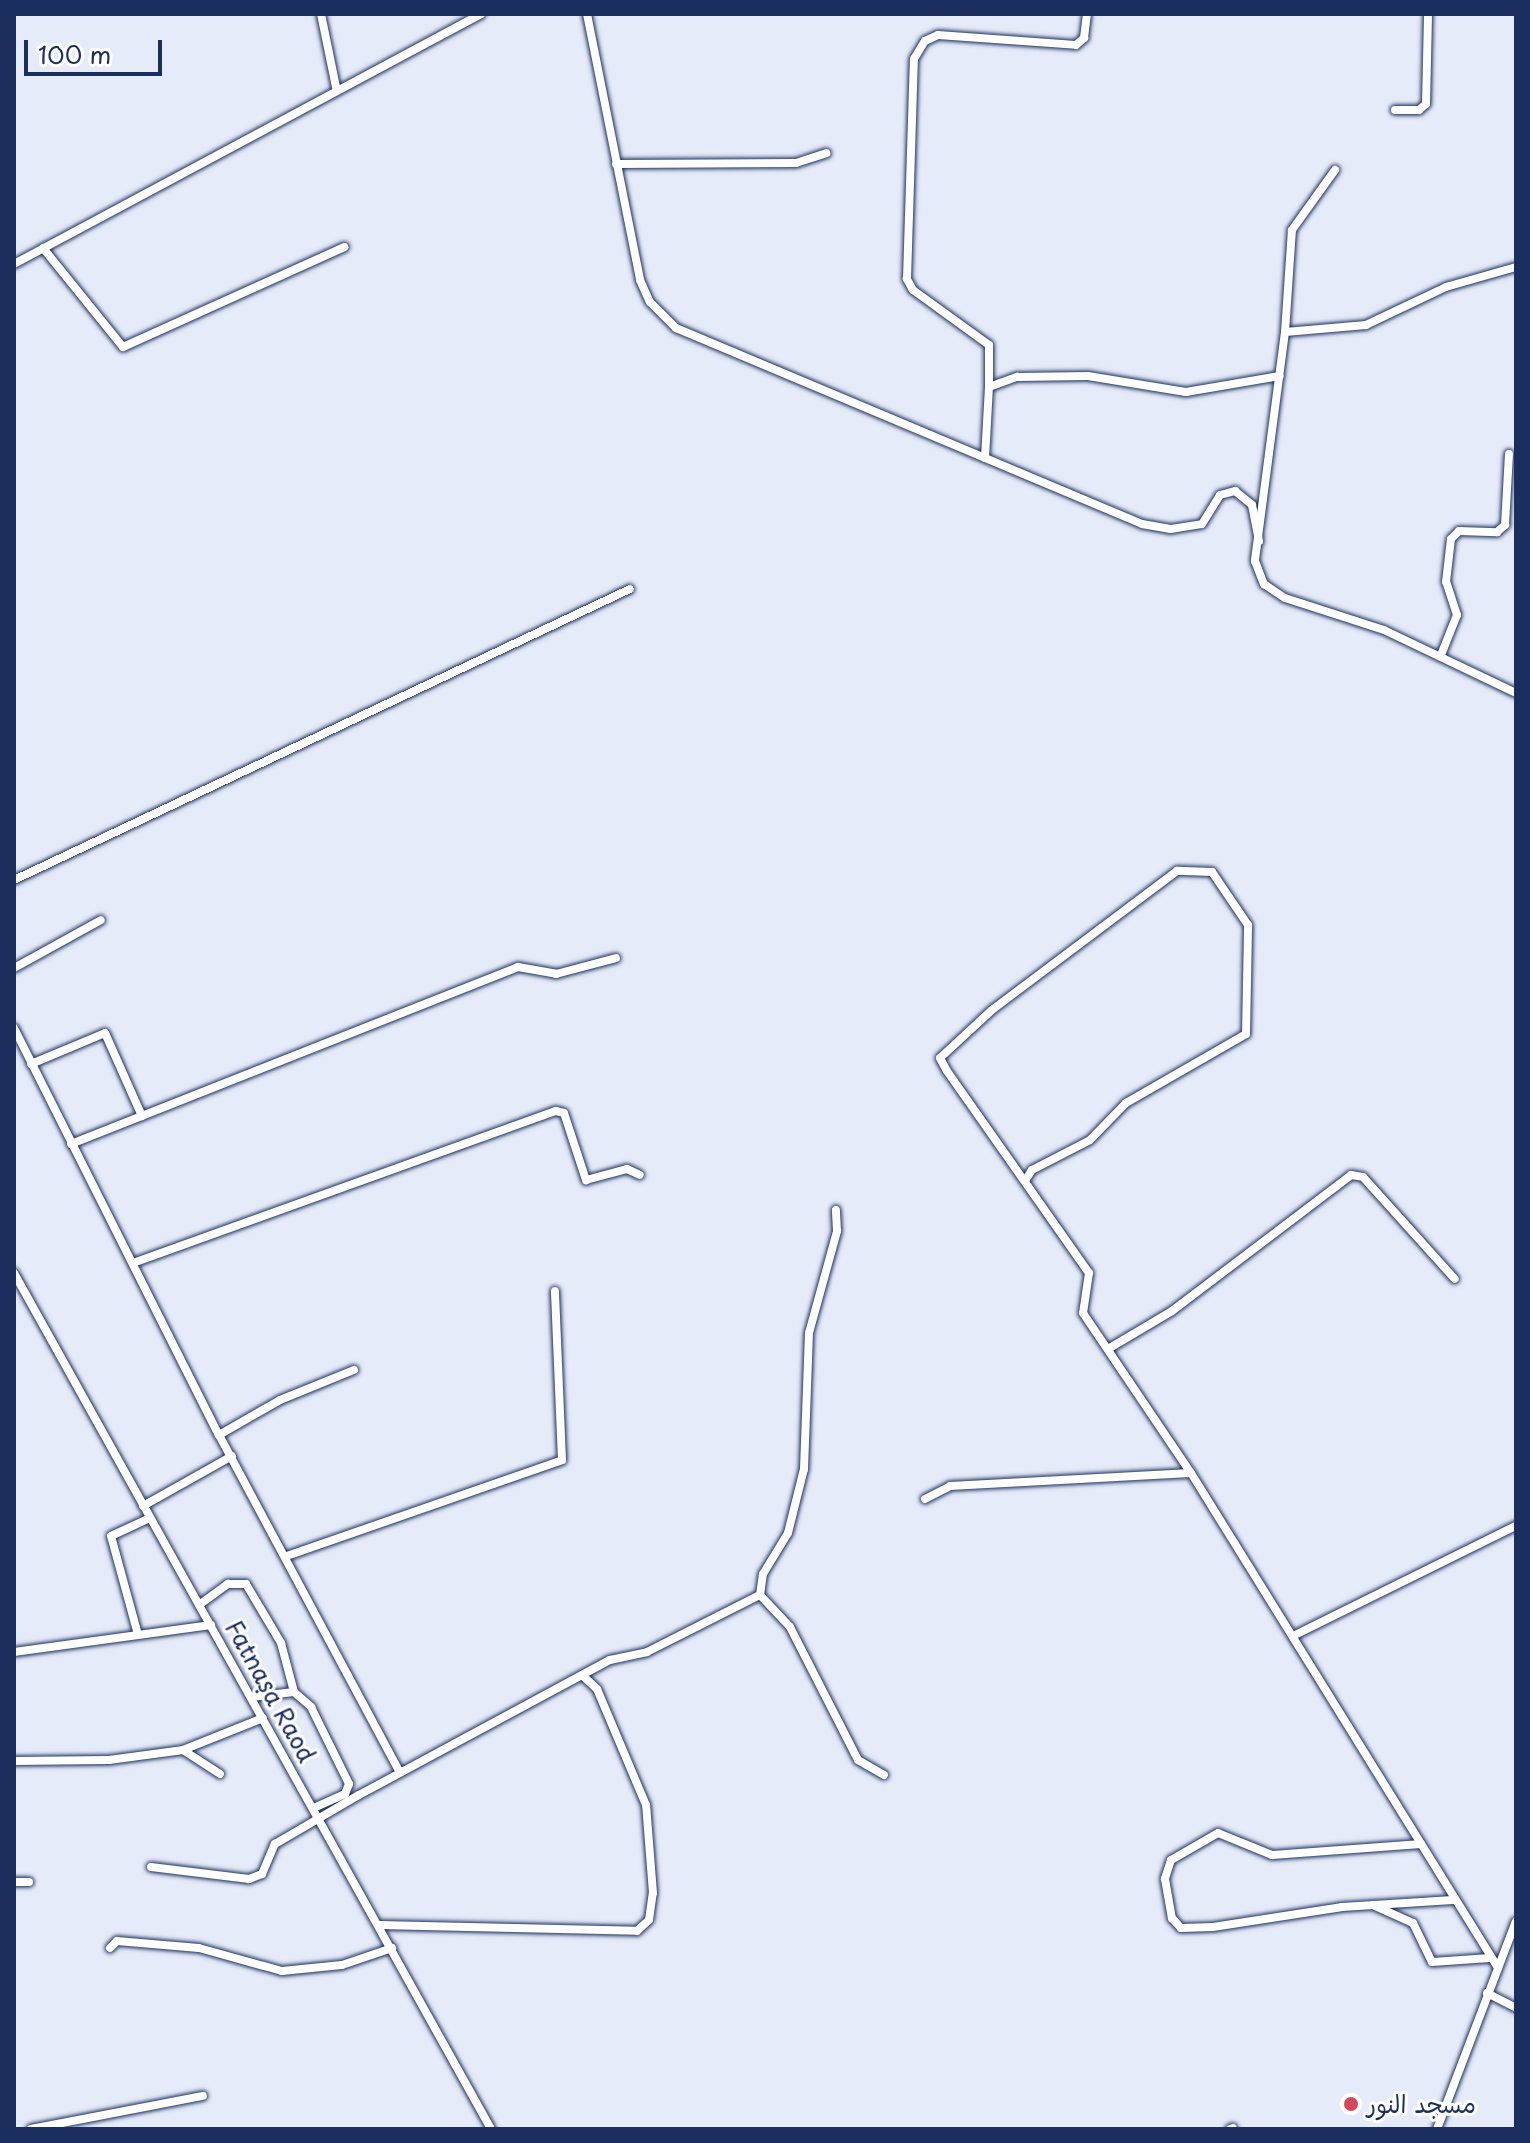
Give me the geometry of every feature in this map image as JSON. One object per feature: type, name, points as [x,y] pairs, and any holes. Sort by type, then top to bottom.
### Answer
[{"type":"street","points":[[321,14],[336,87]]},
{"type":"street","points":[[14,264],[466,17],[481,14]]},
{"type":"street","points":[[587,14],[640,280],[650,302],[676,328],[1157,528],[1202,524],[1220,495],[1235,491],[1252,505],[1259,541]]},
{"type":"street","points":[[985,458],[989,345],[913,290],[907,279],[914,59],[925,41],[938,35],[1076,45],[1084,38],[1087,14]]},
{"type":"street","points":[[1395,110],[1419,110],[1426,104],[1428,14]]},
{"type":"street","points":[[616,164],[808,162],[826,153]]},
{"type":"street","points":[[1335,170],[1292,230],[1285,332],[1257,574],[1273,592],[1441,655],[1516,693]]},
{"type":"street","points":[[43,248],[123,347],[344,247]]},
{"type":"street","points":[[1285,332],[1366,325],[1455,283],[1516,267]]},
{"type":"street","points":[[989,387],[1017,377],[1058,374],[1196,392],[1280,376]]},
{"type":"street","points":[[1441,655],[1457,615],[1446,582],[1451,539],[1459,531],[1497,532],[1505,525],[1509,454]]},
{"type":"street","points":[[14,880],[630,589]]},
{"type":"street","points":[[1025,1181],[1032,1170],[1090,1140],[1126,1103],[1246,1034],[1248,925],[1212,872],[1177,871],[941,1053],[1025,1181],[1089,1273],[1081,1308],[1191,1473],[1453,1900],[1497,1966]]},
{"type":"street","points":[[14,968],[101,920]]},
{"type":"street","points":[[71,1144],[518,967],[556,974],[616,958]]},
{"type":"street","points":[[14,1028],[219,1435],[287,1556],[400,1772]]},
{"type":"street","points":[[31,1064],[105,1033],[142,1116]]},
{"type":"street","points":[[133,1263],[556,1111],[564,1113],[586,1180],[627,1169],[640,1175]]},
{"type":"street","points":[[1108,1349],[1172,1311],[1351,1175],[1363,1177],[1455,1279]]},
{"type":"street","points":[[760,1595],[763,1574],[788,1533],[804,1469],[809,1333],[834,1245],[836,1210]]},
{"type":"street","name":"Fatnaṣa Raod","points":[[14,1273],[491,2129]]},
{"type":"street","points":[[287,1556],[562,1460],[555,1291]]},
{"type":"street","points":[[219,1435],[280,1400],[354,1370]]},
{"type":"street","points":[[143,1506],[232,1456]]},
{"type":"street","points":[[925,1499],[950,1486],[1191,1473]]},
{"type":"street","points":[[137,1631],[111,1536],[150,1518]]},
{"type":"street","points":[[1293,1636],[1516,1526]]},
{"type":"street","points":[[199,1605],[228,1584],[246,1584],[281,1643],[294,1692],[311,1707],[349,1784],[345,1794],[314,1808]]},
{"type":"street","points":[[151,1867],[249,1879],[262,1874],[275,1844],[400,1772],[583,1676],[760,1595]]},
{"type":"street","points":[[760,1595],[790,1627],[858,1760],[884,1775]]},
{"type":"street","points":[[14,1652],[137,1631],[211,1625]]},
{"type":"street","points":[[379,1925],[637,1931],[649,1920],[653,1893],[646,1805],[597,1689],[583,1676]]},
{"type":"street","points":[[252,1697],[294,1692]]},
{"type":"street","points":[[14,1761],[109,1760],[183,1750],[263,1718]]},
{"type":"street","points":[[183,1750],[220,1774]]},
{"type":"street","points":[[1421,1844],[1272,1855],[1218,1833],[1207,1843],[1176,1855],[1165,1879],[1172,1918],[1181,1928],[1371,1904],[1453,1900]]},
{"type":"street","points":[[14,1882],[29,1882]]},
{"type":"street","points":[[1371,1904],[1413,1923],[1432,1962],[1490,1958]]},
{"type":"street","points":[[1437,2129],[1516,1921]]},
{"type":"street","points":[[110,1948],[117,1941],[199,1948],[282,1971],[342,1965],[392,1948]]},
{"type":"street","points":[[1487,1993],[1516,2008]]},
{"type":"street","points":[[31,2129],[203,2096]]},
{"type":"place","name":"مسجد النور","points":[[1351,2104]]}]
